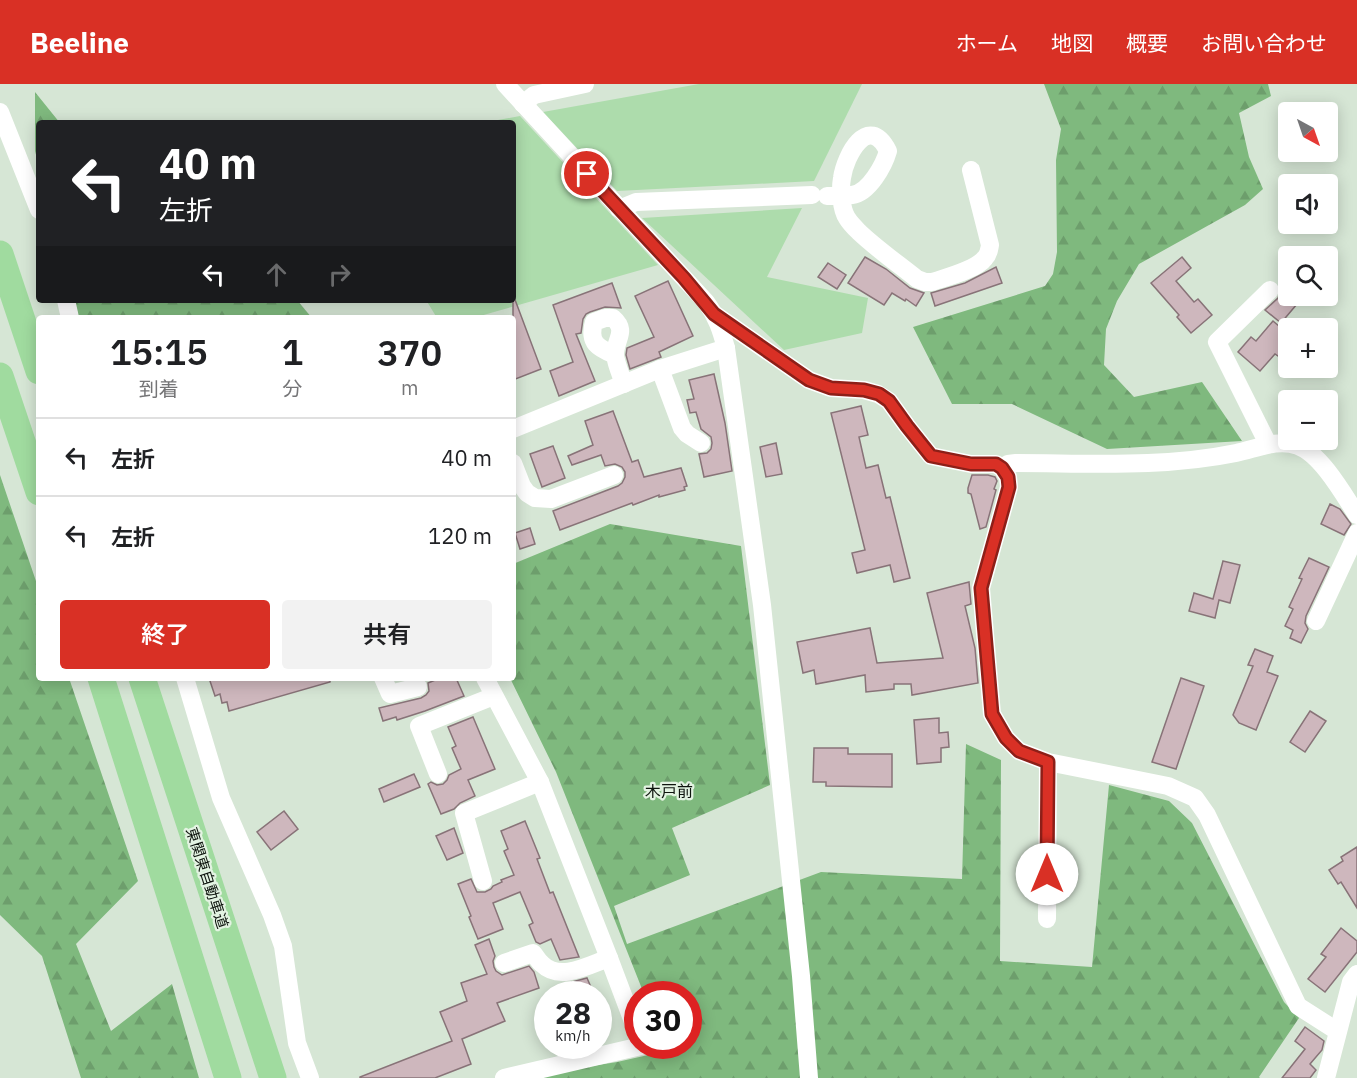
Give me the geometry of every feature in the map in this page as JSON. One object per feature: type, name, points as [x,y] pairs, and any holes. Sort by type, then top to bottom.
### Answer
[{"type":"highway","points":[[0,254],[36,362]]},
{"type":"highway","points":[[0,376],[36,483]]},
{"type":"highway","points":[[103,681],[228,1078]]},
{"type":"highway","name":"東関東自動車道","points":[[143,681],[273,1078]]},
{"type":"street","points":[[505,84],[684,278],[714,314],[809,380],[831,388],[864,390],[884,397],[931,456],[971,464],[996,464],[1002,468],[1008,477],[1009,487],[981,588],[992,714],[1006,738],[1019,751],[1048,762],[1168,786],[1208,803],[1298,1006],[1337,1031]]},
{"type":"street","points":[[523,104],[534,95],[585,84]]},
{"type":"street","points":[[0,112],[36,202]]},
{"type":"street","points":[[619,209],[636,202],[827,195],[842,208],[848,220],[869,241],[916,279],[932,282],[977,265],[986,258],[989,252],[990,245],[971,170]]},
{"type":"street","points":[[1268,444],[1217,342],[1270,290]]},
{"type":"street","points":[[714,314],[726,348],[762,605],[801,976],[809,1078]]},
{"type":"street","points":[[516,428],[660,369],[726,348]]},
{"type":"street","points":[[615,355],[624,384]]},
{"type":"street","points":[[660,369],[682,428],[700,443]]},
{"type":"street","points":[[1002,468],[1016,463],[1145,464],[1198,460],[1237,453],[1268,444],[1298,445],[1324,466],[1357,515]]},
{"type":"street","points":[[516,471],[527,493],[535,498],[551,499],[614,475]]},
{"type":"street","points":[[1316,621],[1357,533]]},
{"type":"street","points":[[186,681],[220,798],[272,915],[283,946],[297,1043],[310,1078]]},
{"type":"street","points":[[384,681],[390,694],[418,687]]},
{"type":"street","points":[[486,681],[540,782],[624,998]]},
{"type":"street","points":[[438,774],[418,726],[494,696]]},
{"type":"street","points":[[1047,919],[1048,762]]},
{"type":"street","points":[[483,881],[464,813],[540,782]]},
{"type":"street","points":[[504,963],[533,953],[543,965],[566,973],[609,958]]},
{"type":"street","points":[[1326,1078],[1351,982],[1357,974]]},
{"type":"street","points":[[504,1078],[624,1050]]},
{"type":"green space","points":[[699,84],[862,84],[814,181],[617,191],[543,112]]},
{"type":"green space","points":[[1044,84],[1268,84],[1271,96],[1239,113],[1249,157],[1263,189],[1245,205],[1139,264],[1117,301],[1106,329],[1104,365],[1134,397],[1202,382],[1242,441],[1107,449],[1012,404],[952,404],[913,327],[1045,286],[1053,274],[1057,252],[1056,160],[1061,129]]},
{"type":"green space","points":[[35,92],[58,120],[36,120],[36,155]]},
{"type":"green space","points":[[520,116],[658,265],[483,315],[435,315],[428,303],[516,303],[516,120],[498,120]]},
{"type":"green space","points":[[802,208],[767,277],[868,298],[862,333],[784,350],[642,218]]},
{"type":"green space","points":[[75,303],[300,303],[310,315],[78,315]]},
{"type":"green space","points":[[0,475],[36,581],[36,681],[70,681],[138,881],[76,944],[111,1031],[172,984],[199,1078],[81,1078],[42,956],[0,915]]},
{"type":"green space","points":[[610,524],[741,546],[770,785],[672,828],[690,875],[614,906],[627,944],[821,872],[962,879],[966,744],[1001,760],[1000,961],[1092,967],[1109,785],[1169,801],[1192,823],[1284,1002],[1299,1018],[1260,1078],[517,1078],[630,1059],[702,1059],[702,981],[639,981],[556,772],[511,681],[516,681],[516,563]]},
{"type":"building","points":[[865,257],[886,269],[910,288],[924,293],[916,306],[892,293],[884,305],[848,283]]},
{"type":"building","points":[[1182,257],[1191,268],[1176,281],[1194,302],[1198,299],[1212,315],[1191,333],[1177,317],[1179,315],[1151,283]]},
{"type":"building","points":[[828,263],[846,275],[837,289],[818,277]]},
{"type":"building","points":[[996,267],[1002,283],[935,306],[931,293],[965,283]]},
{"type":"building","points":[[668,281],[693,336],[659,352],[661,357],[630,369],[626,355],[627,348],[654,337],[635,296]]},
{"type":"building","points":[[612,283],[621,308],[605,307],[586,314],[581,333],[576,334],[595,381],[559,396],[550,371],[573,362],[553,305]]},
{"type":"building","points":[[1278,298],[1278,306],[1295,306],[1285,318],[1278,318],[1278,321],[1265,310]]},
{"type":"building","points":[[516,302],[541,369],[516,379],[516,315],[513,315],[513,303]]},
{"type":"building","points":[[1273,321],[1278,325],[1278,356],[1275,354],[1260,371],[1238,352],[1251,337],[1256,341]]},
{"type":"building","points":[[714,374],[725,423],[732,471],[704,477],[699,454],[707,453],[711,449],[711,437],[701,429],[696,412],[690,413],[687,400],[694,399],[689,380]]},
{"type":"building","points":[[861,406],[868,435],[859,437],[866,468],[878,465],[886,498],[890,497],[910,578],[894,582],[890,565],[857,573],[852,553],[865,550],[831,413]]},
{"type":"building","points":[[613,411],[632,462],[638,460],[644,477],[681,468],[687,486],[684,487],[685,490],[659,497],[659,495],[633,505],[632,503],[560,530],[553,511],[618,486],[625,477],[622,467],[615,464],[605,466],[601,455],[572,465],[568,456],[593,445],[585,421]]},
{"type":"building","points":[[776,443],[782,474],[766,477],[760,447]]},
{"type":"building","points":[[553,446],[565,478],[542,487],[530,454]]},
{"type":"building","points":[[972,475],[988,475],[995,477],[997,481],[986,527],[980,529],[971,494],[968,493]]},
{"type":"building","points":[[1330,504],[1340,509],[1351,524],[1344,535],[1321,524]]},
{"type":"building","points":[[530,528],[535,544],[520,549],[516,533]]},
{"type":"building","points":[[1309,558],[1329,567],[1306,616],[1305,623],[1308,629],[1301,643],[1290,638],[1293,630],[1285,626],[1293,609],[1289,607],[1302,579],[1299,578]]},
{"type":"building","points":[[1223,561],[1240,565],[1230,603],[1219,600],[1215,618],[1189,611],[1194,593],[1213,599]]},
{"type":"building","points":[[969,582],[971,604],[965,606],[975,648],[978,683],[912,695],[911,684],[894,684],[894,689],[866,692],[865,675],[816,684],[814,670],[803,673],[797,642],[870,628],[877,663],[943,658],[927,593]]},
{"type":"building","points":[[1255,649],[1273,656],[1267,672],[1278,676],[1256,730],[1239,723],[1233,715],[1253,666],[1248,665]]},
{"type":"building","points":[[1181,678],[1204,686],[1176,769],[1152,762]]},
{"type":"building","points":[[210,681],[330,681],[229,711],[227,702],[222,703],[220,694],[215,696]]},
{"type":"building","points":[[457,681],[464,696],[397,720],[396,717],[383,721],[379,708],[421,698],[429,691],[428,683]]},
{"type":"building","points":[[1310,711],[1326,721],[1305,752],[1290,742]]},
{"type":"building","points":[[473,717],[495,769],[468,780],[475,796],[441,814],[428,784],[431,782],[437,785],[443,784],[449,775],[461,769],[452,748],[456,746],[448,727]]},
{"type":"building","points":[[939,718],[939,733],[948,732],[949,747],[941,748],[941,762],[917,764],[914,720]]},
{"type":"building","points":[[814,748],[848,748],[848,754],[892,754],[892,787],[826,786],[826,782],[813,782]]},
{"type":"building","points":[[414,774],[420,787],[384,802],[379,789]]},
{"type":"building","points":[[284,811],[298,829],[271,850],[257,832]]},
{"type":"building","points":[[525,821],[540,858],[537,859],[550,893],[553,892],[579,957],[560,960],[551,939],[540,944],[536,942],[529,925],[533,923],[520,892],[493,903],[503,929],[478,939],[469,917],[471,916],[458,884],[471,879],[477,892],[485,892],[502,882],[501,880],[514,875],[504,851],[508,849],[501,831]]},
{"type":"building","points":[[454,828],[463,853],[447,860],[436,836]]},
{"type":"building","points":[[1357,847],[1357,908],[1341,882],[1338,884],[1329,870],[1343,861],[1341,857]]},
{"type":"building","points":[[1341,928],[1357,941],[1357,952],[1325,992],[1308,979],[1326,957],[1321,954]]},
{"type":"building","points":[[489,939],[495,956],[494,967],[502,975],[529,966],[537,981],[534,981],[534,990],[497,1003],[505,1021],[462,1039],[471,1064],[435,1078],[360,1078],[452,1041],[440,1012],[467,1001],[461,983],[487,974],[475,945]]},
{"type":"building","points":[[1305,1027],[1324,1041],[1322,1050],[1310,1064],[1316,1070],[1310,1078],[1282,1078],[1305,1049],[1295,1041]]},
{"type":"district","name":"木戸前","points":[[669,791]]},
{"type":"route","points":[[587,174],[706,302],[714,314],[809,380],[831,388],[864,390],[879,394],[889,401],[931,456],[971,464],[996,464],[1008,477],[1009,487],[981,588],[992,714],[1006,738],[1019,751],[1048,762],[1047,874]]}]
